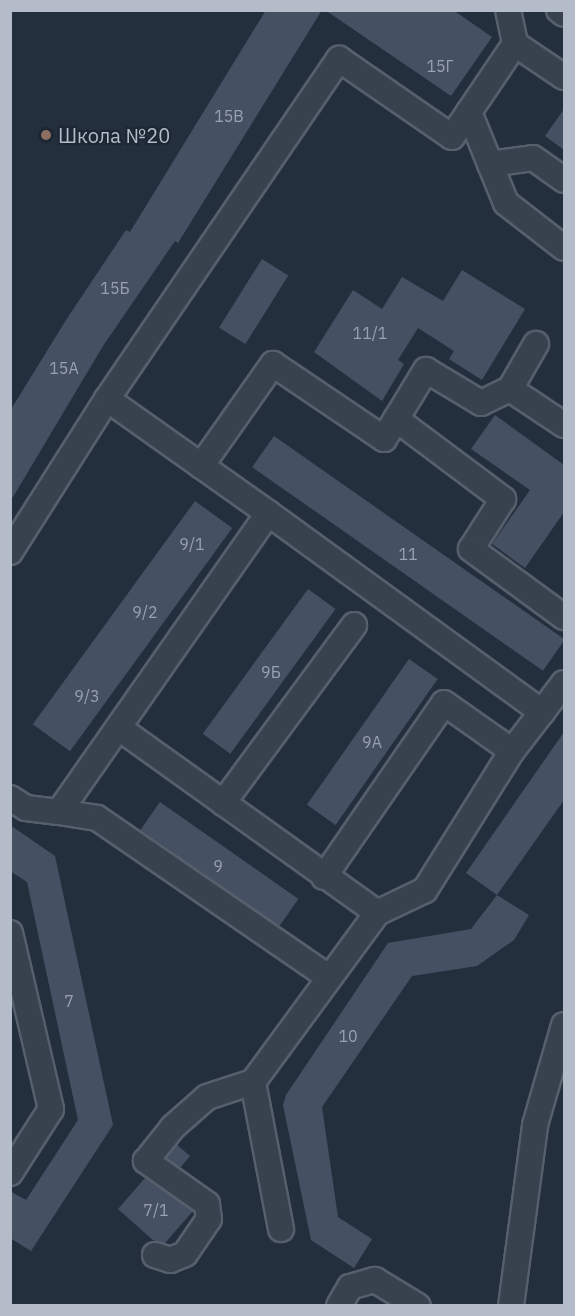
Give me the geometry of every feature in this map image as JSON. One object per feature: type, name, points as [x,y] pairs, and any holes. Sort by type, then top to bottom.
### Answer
[{"type":"street","points":[[559,10],[564,14]]},
{"type":"street","points":[[10,552],[107,399],[339,59],[452,137],[515,44],[511,11]]},
{"type":"street","points":[[515,44],[564,76]]},
{"type":"street","points":[[469,112],[506,203],[564,248]]},
{"type":"street","points":[[490,164],[534,158],[564,180]]},
{"type":"street","points":[[201,466],[273,363],[384,439],[426,370],[481,404],[510,389],[536,344]]},
{"type":"street","points":[[510,389],[564,425]]},
{"type":"street","points":[[107,399],[542,712]]},
{"type":"street","points":[[396,419],[503,499],[471,549],[564,617]]},
{"type":"street","points":[[59,812],[268,513]]},
{"type":"street","points":[[223,802],[354,625]]},
{"type":"street","points":[[155,1255],[170,1260],[185,1254],[209,1219],[207,1204],[146,1161],[173,1127],[207,1097],[254,1082],[327,976],[377,913],[425,890],[512,752],[564,683]]},
{"type":"street","points":[[324,877],[444,703],[512,752]]},
{"type":"street","points":[[119,728],[377,913]]},
{"type":"street","points":[[10,798],[26,808],[97,818],[327,976]]},
{"type":"street","points":[[10,933],[51,1109],[10,1173]]},
{"type":"street","points":[[511,1305],[535,1125],[564,1025]]},
{"type":"street","points":[[254,1082],[281,1229]]},
{"type":"street","points":[[339,1305],[350,1287],[375,1280],[418,1305]]},
{"type":"building","points":[[266,10],[322,10],[178,243],[175,241],[103,346],[10,502],[10,411],[66,320],[126,230],[130,232]]},
{"type":"building","points":[[325,10],[453,10],[492,37],[451,96]]},
{"type":"building","points":[[564,109],[564,150],[545,136]]},
{"type":"building","points":[[262,259],[288,275],[245,344],[219,328]]},
{"type":"building","points":[[462,270],[525,309],[482,380],[449,359],[454,351],[418,328],[398,360],[404,364],[382,401],[314,352],[353,290],[382,309],[402,277],[443,301]]},
{"type":"building","points":[[495,415],[564,465],[564,512],[525,568],[492,544],[530,490],[471,449]]},
{"type":"building","points":[[274,436],[564,639],[543,671],[252,467]]},
{"type":"building","points":[[195,501],[232,528],[70,751],[33,724]]},
{"type":"building","points":[[308,589],[336,609],[230,754],[203,734]]},
{"type":"building","points":[[409,659],[438,679],[336,825],[307,805]]},
{"type":"building","points":[[564,732],[564,800],[497,895],[466,873]]},
{"type":"building","points":[[160,802],[298,899],[279,927],[140,830]]},
{"type":"building","points":[[10,825],[55,856],[113,1125],[31,1251],[10,1238],[10,1191],[26,1200],[78,1120],[27,882],[10,871]]},
{"type":"building","points":[[497,895],[529,915],[514,940],[477,966],[412,976],[322,1107],[338,1217],[372,1239],[354,1268],[311,1240],[283,1105],[286,1095],[388,943],[471,929]]},
{"type":"building","points":[[177,1145],[190,1156],[180,1168],[167,1157]]},
{"type":"building","points":[[145,1178],[193,1211],[165,1243],[154,1241],[118,1209]]},
{"type":"place","name":"Школа №20","points":[[46,135]]}]
